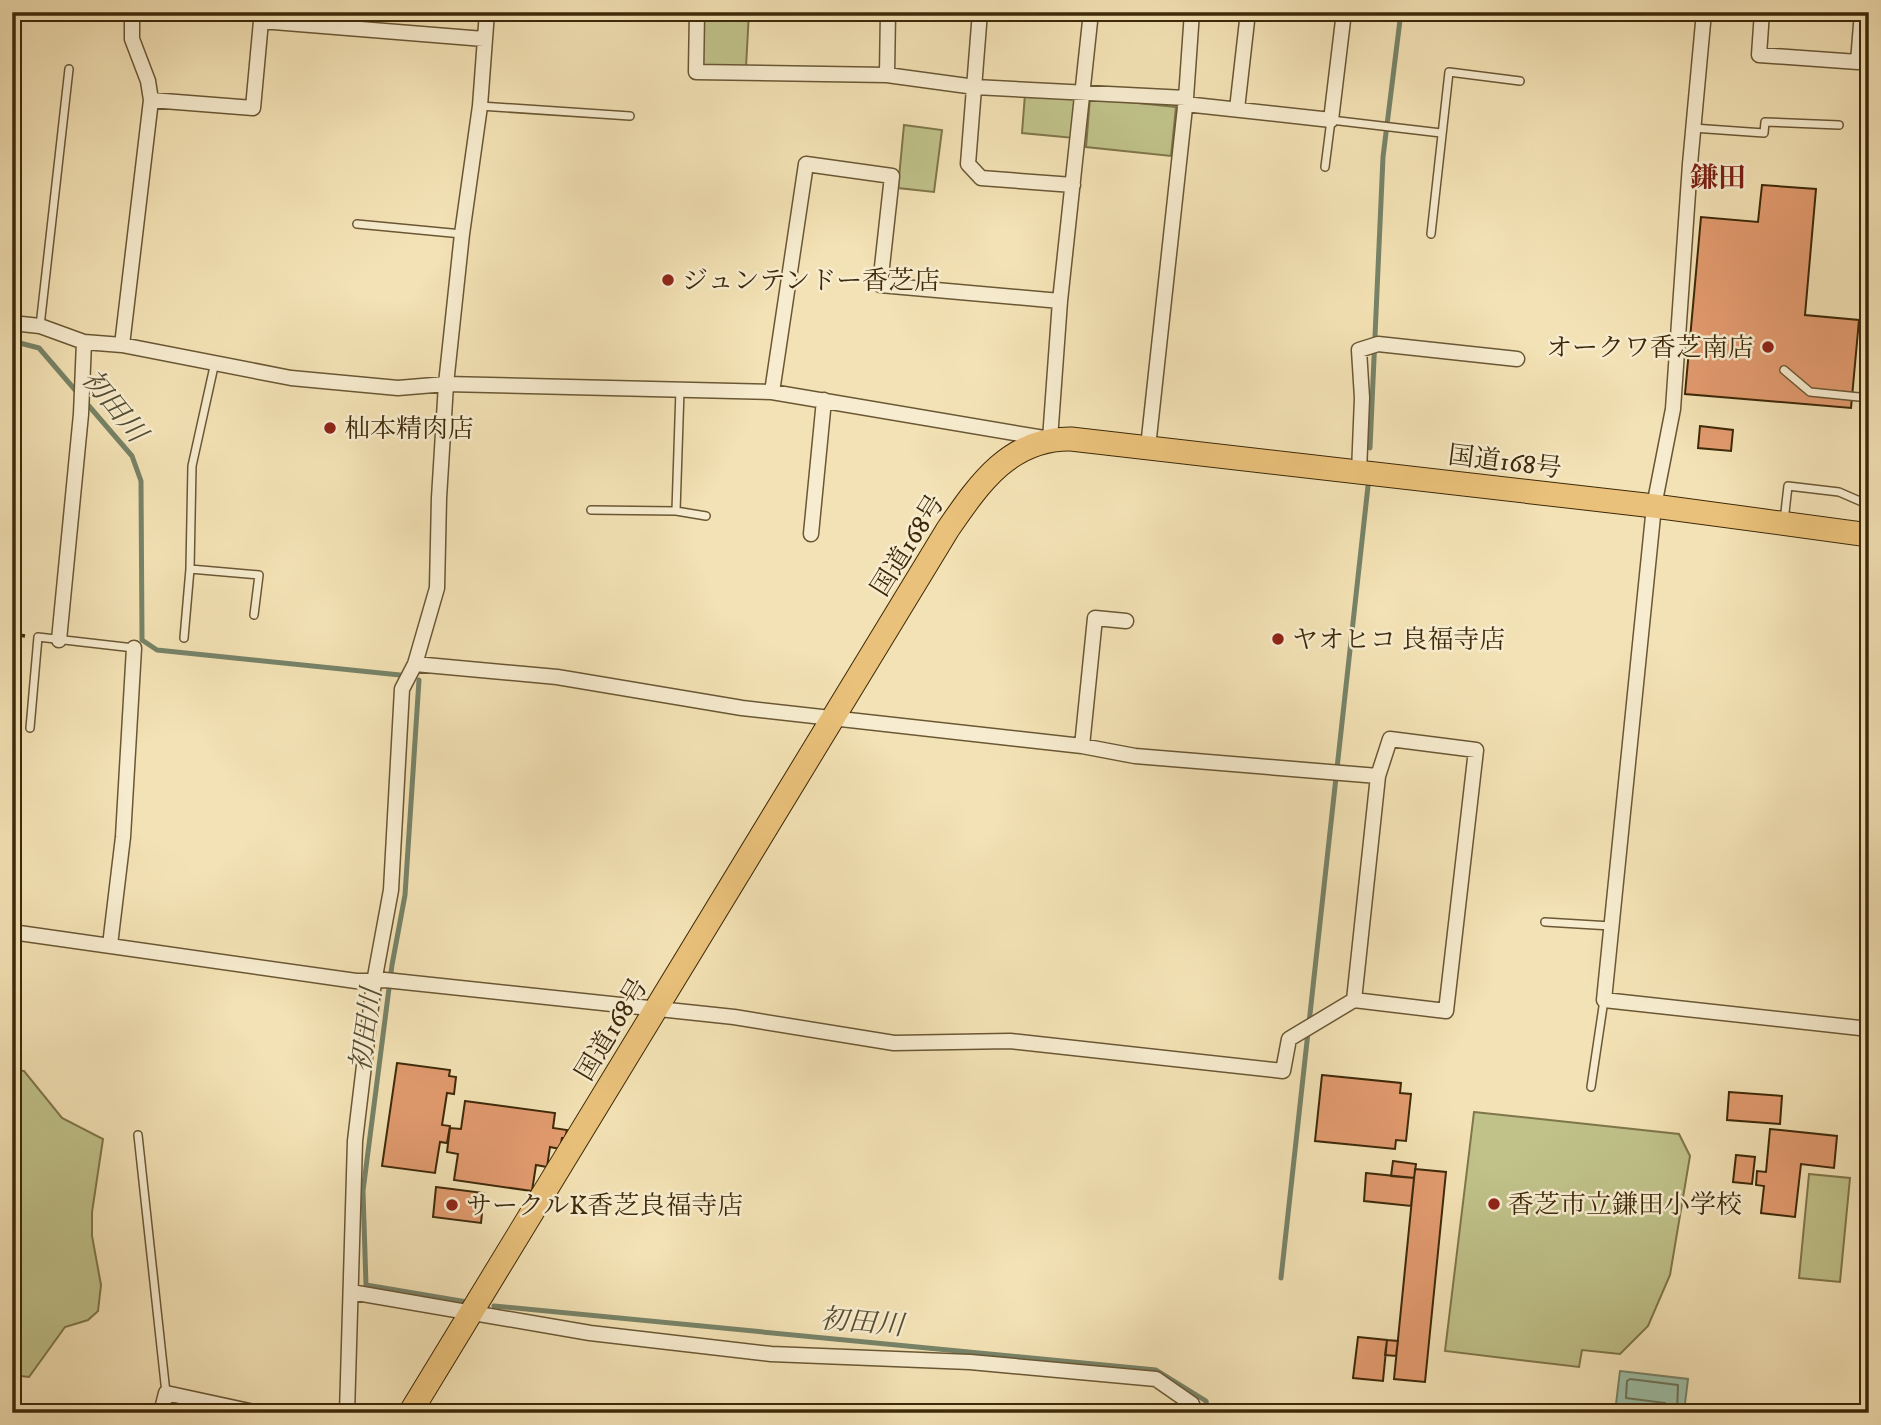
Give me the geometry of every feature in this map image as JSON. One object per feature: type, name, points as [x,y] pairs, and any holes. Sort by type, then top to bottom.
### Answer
[{"type":"highway","name":"国道168号","points":[[410,1413],[948,529],[973,492],[1011,456],[1050,439],[1148,447],[1654,506],[1869,535]]},
{"type":"street","points":[[122,345],[151,100],[148,81],[132,38],[132,12]]},
{"type":"street","points":[[347,1413],[355,1141],[385,981],[402,689],[415,664],[437,588],[446,384],[462,234],[480,106],[487,12]]},
{"type":"street","points":[[697,12],[695,72],[887,75],[975,86],[1185,101],[1237,110],[1331,120],[1344,12]]},
{"type":"street","points":[[887,75],[888,12]]},
{"type":"street","points":[[980,12],[968,163],[981,178],[1073,185]]},
{"type":"street","points":[[12,323],[40,326],[84,342],[122,345],[291,378],[398,388],[446,384],[772,392],[1050,439],[1060,301],[1091,12]]},
{"type":"street","points":[[1148,447],[1192,12]]},
{"type":"street","points":[[1237,110],[1248,12]]},
{"type":"street","points":[[1704,12],[1673,409],[1654,506],[1604,1000],[1869,1029]]},
{"type":"street","points":[[1762,12],[1759,55],[1858,62],[1863,12]]},
{"type":"street","points":[[151,100],[253,108],[261,17],[484,39]]},
{"type":"street","points":[[772,392],[806,164],[892,176],[880,285],[1060,301]]},
{"type":"street","points":[[59,640],[81,414],[84,342]]},
{"type":"street","points":[[1359,472],[1362,398],[1359,350],[1373,345],[1517,359]]},
{"type":"street","points":[[811,534],[824,400]]},
{"type":"street","points":[[1083,746],[1095,618],[1125,621]]},
{"type":"street","points":[[110,945],[123,836],[134,648]]},
{"type":"street","points":[[415,664],[556,677],[742,708],[1083,746],[1135,756],[1378,776]]},
{"type":"street","points":[[12,932],[356,981],[385,981],[734,1017],[894,1043],[1010,1041],[1283,1071],[1289,1039],[1354,1000],[1446,1011],[1476,750],[1390,739],[1378,776],[1354,1000]]},
{"type":"street","points":[[351,1292],[590,1333],[771,1354],[970,1362],[1156,1379],[1192,1404],[1194,1413]]},
{"type":"street","points":[[161,1413],[166,1393],[258,1413]]},
{"type":"lane","points":[[40,326],[69,69]]},
{"type":"lane","points":[[1431,234],[1449,72],[1520,80]]},
{"type":"lane","points":[[480,106],[631,116]]},
{"type":"lane","points":[[1325,167],[1331,120],[1441,134]]},
{"type":"lane","points":[[1693,128],[1764,133],[1765,122],[1839,125]]},
{"type":"lane","points":[[357,224],[462,234]]},
{"type":"lane","points":[[184,638],[190,569],[192,466],[215,362]]},
{"type":"lane","points":[[1784,370],[1810,392],[1869,398]]},
{"type":"lane","points":[[676,511],[680,390]]},
{"type":"lane","points":[[1784,522],[1788,486],[1839,492],[1869,505]]},
{"type":"lane","points":[[591,510],[676,511],[706,516]]},
{"type":"lane","points":[[190,569],[259,575],[254,615]]},
{"type":"lane","points":[[30,727],[38,637],[134,648]]},
{"type":"lane","points":[[1545,922],[1611,926]]},
{"type":"lane","points":[[1591,1087],[1604,1000]]},
{"type":"lane","points":[[138,1135],[166,1393]]},
{"type":"shaded area","points":[[701,12],[749,12],[746,67],[700,68]]},
{"type":"shaded area","points":[[1025,94],[1078,99],[1074,138],[1022,133]]},
{"type":"shaded area","points":[[1090,98],[1176,107],[1171,156],[1086,147]]},
{"type":"shaded area","points":[[904,125],[942,130],[934,192],[898,188]]},
{"type":"shaded area","points":[[12,1070],[24,1071],[62,1118],[103,1139],[92,1212],[92,1236],[101,1285],[98,1311],[88,1320],[65,1327],[29,1377],[12,1375]]},
{"type":"shaded area","points":[[1474,1112],[1679,1134],[1690,1156],[1670,1275],[1648,1326],[1620,1354],[1582,1350],[1579,1367],[1445,1351]]},
{"type":"shaded area","points":[[1809,1174],[1850,1178],[1840,1282],[1799,1278]]},
{"type":"water","points":[[1620,1371],[1688,1379],[1684,1412],[1616,1404]]},
{"type":"building","points":[[1762,185],[1816,189],[1805,315],[1859,320],[1851,408],[1685,394],[1701,217],[1758,222]]},
{"type":"building","points":[[1700,426],[1733,430],[1731,451],[1698,448]]},
{"type":"building","points":[[397,1063],[450,1070],[449,1076],[456,1077],[454,1094],[447,1093],[442,1125],[450,1126],[447,1143],[440,1142],[435,1173],[382,1166]]},
{"type":"building","points":[[1322,1075],[1401,1083],[1400,1093],[1411,1094],[1406,1141],[1396,1140],[1395,1149],[1315,1141]]},
{"type":"building","points":[[1729,1092],[1782,1096],[1780,1124],[1727,1120]]},
{"type":"building","points":[[465,1101],[555,1113],[553,1128],[567,1130],[565,1138],[562,1138],[560,1149],[550,1147],[547,1167],[536,1165],[532,1191],[454,1180],[458,1154],[447,1152],[450,1128],[461,1129]]},
{"type":"building","points":[[1770,1129],[1837,1136],[1834,1168],[1801,1164],[1795,1217],[1761,1213],[1764,1186],[1756,1185],[1757,1171],[1766,1172]]},
{"type":"building","points":[[1736,1155],[1755,1157],[1752,1184],[1733,1182]]},
{"type":"building","points":[[1393,1161],[1416,1164],[1414,1178],[1391,1176]]},
{"type":"building","points":[[1415,1169],[1446,1172],[1425,1382],[1394,1379]]},
{"type":"building","points":[[1366,1173],[1414,1178],[1411,1206],[1364,1201]]},
{"type":"building","points":[[436,1187],[484,1193],[481,1223],[433,1217]]},
{"type":"building","points":[[1358,1337],[1387,1340],[1383,1381],[1353,1378]]},
{"type":"building","points":[[1387,1340],[1398,1341],[1396,1356],[1385,1355]]},
{"type":"waterway","points":[[1370,448],[1383,157],[1401,12]]},
{"type":"waterway","name":"初田川","points":[[12,341],[39,348],[132,456],[141,481],[142,640],[157,650],[400,675]]},
{"type":"waterway","points":[[1281,1278],[1368,486]]},
{"type":"waterway","name":"初田川","points":[[419,680],[405,895],[392,965],[363,1191],[366,1285],[467,1302]]},
{"type":"waterway","name":"初田川","points":[[494,1306],[1156,1370],[1206,1401],[1208,1413]]},
{"type":"place","name":"ジュンテンドー香芝店","points":[[668,280]]},
{"type":"place","name":"オークワ香芝南店","points":[[1768,347]]},
{"type":"place","name":"杣本精肉店","points":[[330,428]]},
{"type":"place","name":"ヤオヒコ 良福寺店","points":[[1278,639]]},
{"type":"place","name":"香芝市立鎌田小学校","points":[[1494,1204]]},
{"type":"place","name":"サークルK香芝良福寺店","points":[[452,1205]]},
{"type":"district","name":"鎌田","points":[[1718,177]]}]
